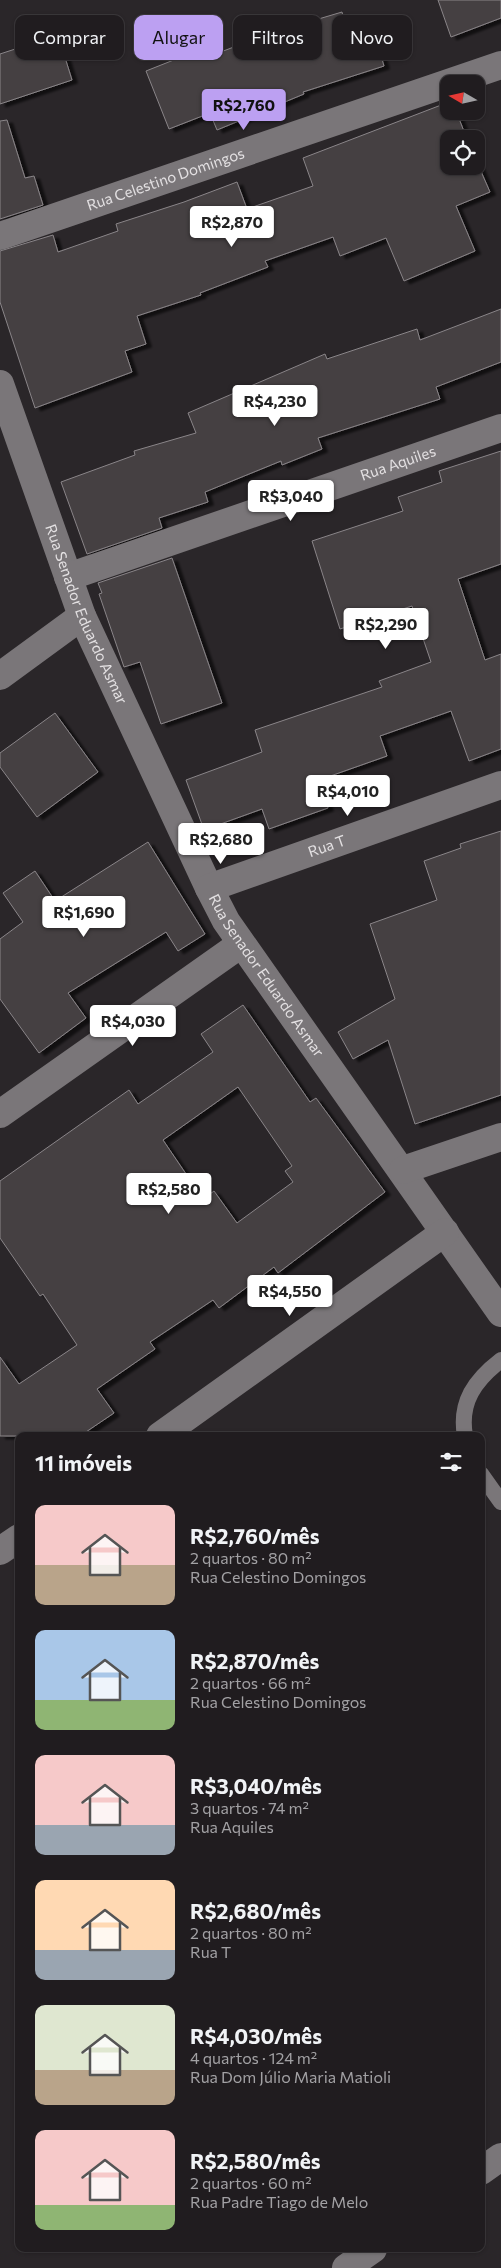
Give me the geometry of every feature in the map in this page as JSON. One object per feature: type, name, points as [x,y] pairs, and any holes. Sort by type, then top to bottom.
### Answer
[{"type":"street","name":"Rua Celestino Domingos","points":[[0,236],[501,65]]},
{"type":"street","name":"Rua Senador Eduardo Asmar","points":[[0,384],[82,616],[209,888],[241,944],[501,1313]]},
{"type":"street","name":"Rua Aquiles","points":[[68,577],[501,428]]},
{"type":"street","points":[[0,676],[82,616]]},
{"type":"street","name":"Rua T","points":[[209,888],[501,786]]},
{"type":"street","points":[[0,1114],[241,944]]},
{"type":"street","points":[[402,1170],[501,1138]]},
{"type":"street","points":[[166,1432],[445,1232]]},
{"type":"street","points":[[0,1551],[15,1541]]},
{"type":"street","points":[[485,2168],[501,2157]]},
{"type":"street","points":[[346,2268],[369,2252]]},
{"type":"lane","points":[[464,1432],[462,1420],[470,1393],[487,1371],[501,1360]]},
{"type":"lane","points":[[485,1480],[501,1502]]},
{"type":"building","points":[[438,0],[501,0],[501,18],[451,37]]},
{"type":"building","points":[[342,12],[343,15],[332,15],[332,60],[382,60],[384,66],[303,92],[304,94],[217,130],[210,113],[169,129],[146,71],[174,60],[223,60],[223,51],[233,47],[233,60],[322,60],[322,18]]},
{"type":"building","points":[[15,49],[15,60],[66,60],[72,80],[0,104],[0,54]]},
{"type":"building","points":[[440,105],[440,120],[460,120],[463,130],[440,130],[440,175],[483,175],[490,192],[456,206],[475,251],[404,281],[386,238],[340,256],[333,237],[265,261],[268,267],[200,293],[201,295],[137,316],[146,344],[125,351],[132,372],[35,408],[0,302],[0,251],[53,235],[58,252],[118,231],[116,224],[184,202],[237,182],[247,209],[313,186],[303,158]]},
{"type":"building","points":[[7,120],[25,178],[34,176],[43,205],[0,219],[0,121]]},
{"type":"building","points":[[501,309],[501,362],[436,387],[440,399],[318,438],[322,449],[282,465],[281,461],[205,492],[208,502],[159,518],[162,528],[87,554],[61,482],[135,455],[134,451],[196,433],[188,413],[325,354],[327,359],[417,329],[420,340]]},
{"type":"building","points":[[501,451],[501,564],[458,579],[485,660],[501,654],[501,749],[469,761],[451,711],[380,736],[387,756],[319,780],[328,808],[269,829],[262,809],[204,830],[186,780],[262,752],[255,730],[382,687],[379,681],[431,662],[412,606],[340,629],[312,541],[403,511],[398,497],[442,482],[439,471]]},
{"type":"building","points":[[172,558],[222,703],[161,724],[140,662],[124,667],[99,594],[102,593],[98,583]]},
{"type":"building","points":[[55,713],[98,772],[37,817],[0,767],[0,753]]},
{"type":"building","points":[[501,831],[501,1095],[415,1124],[388,1040],[353,1059],[338,1032],[395,999],[370,924],[437,900],[424,861],[461,848],[460,844]]},
{"type":"building","points":[[148,842],[205,934],[178,951],[166,932],[68,993],[86,1018],[39,1053],[0,999],[0,939],[23,922],[3,893],[35,871],[55,901]]},
{"type":"building","points":[[243,1005],[310,1102],[316,1098],[385,1192],[278,1273],[274,1267],[219,1308],[213,1300],[150,1342],[155,1349],[97,1389],[114,1413],[86,1432],[15,1432],[15,1436],[0,1436],[0,1357],[19,1384],[77,1345],[43,1294],[40,1296],[0,1238],[0,1181],[129,1090],[138,1104],[213,1052],[201,1034]],"holes":[[[238,1087],[292,1166],[285,1171],[293,1182],[237,1223],[214,1191],[203,1199],[163,1140]]]}]
